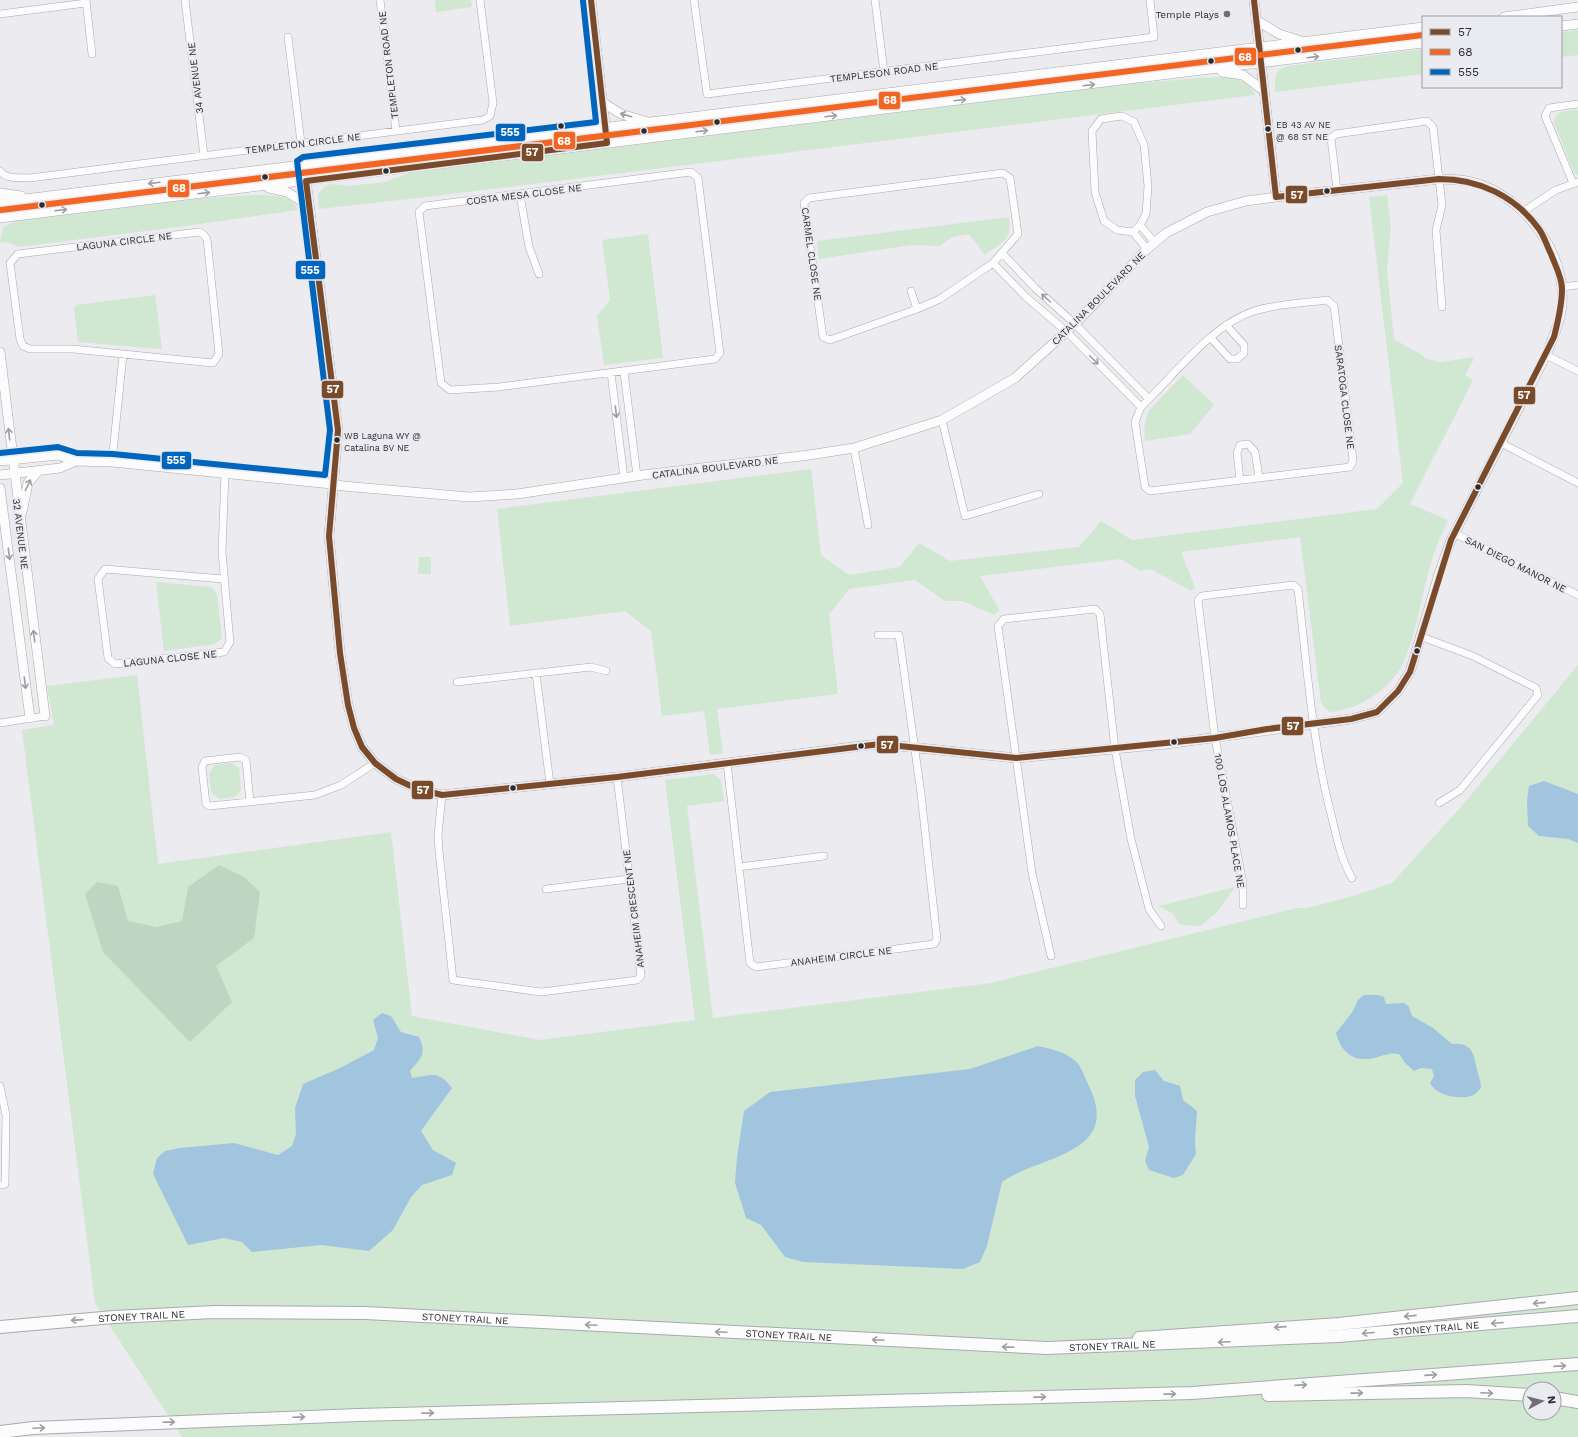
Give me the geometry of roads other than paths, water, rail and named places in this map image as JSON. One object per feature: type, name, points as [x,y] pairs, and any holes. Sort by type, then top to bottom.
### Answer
[{"type":"highway","points":[[1047,1348],[1169,1335],[1339,1324],[1578,1298]]},
{"type":"highway","name":"STONEY TRAIL NE","points":[[0,1327],[114,1317],[214,1312],[365,1313],[1047,1348],[1216,1343],[1338,1336],[1578,1316]]},
{"type":"highway","points":[[0,1432],[34,1428],[358,1415],[1192,1393],[1578,1364]]},
{"type":"highway","points":[[1192,1393],[1224,1396],[1466,1391],[1522,1394]]},
{"type":"highway","points":[[1562,1399],[1578,1402]]},
{"type":"street","name":"34 AVENUE NE","points":[[185,0],[204,156]]},
{"type":"street","name":"TEMPLETON ROAD NE","points":[[380,0],[396,131]]},
{"type":"street","name":"TEMPLETON CIRCLE NE","points":[[0,171],[3,175],[11,177],[30,178],[483,120],[490,116],[493,103],[480,0]]},
{"type":"street","points":[[590,0],[607,143]]},
{"type":"street","name":"TEMPLESON ROAD NE","points":[[694,0],[707,94],[1154,37],[1150,0]]},
{"type":"street","points":[[875,0],[884,72]]},
{"type":"street","points":[[1254,0],[1276,197]]},
{"type":"street","points":[[0,14],[86,1],[92,54]]},
{"type":"street","points":[[1512,16],[1578,8]]},
{"type":"street","points":[[1256,20],[1278,34],[1306,42]]},
{"type":"street","points":[[1562,26],[1578,24]]},
{"type":"street","points":[[0,202],[304,166],[1422,27]]},
{"type":"street","points":[[288,37],[301,143]]},
{"type":"street","points":[[0,226],[4,217],[1422,43]]},
{"type":"street","points":[[1207,70],[1250,78],[1263,90]]},
{"type":"street","points":[[602,102],[621,114],[653,123]]},
{"type":"street","points":[[1524,211],[1546,196],[1575,182],[1545,116],[1549,108],[1578,104]]},
{"type":"street","points":[[1133,232],[1140,225],[1146,214],[1148,186],[1144,145],[1134,122],[1122,116],[1101,119],[1092,132],[1095,192],[1104,221],[1117,230],[1133,232],[1147,249]]},
{"type":"street","points":[[1337,190],[1330,138],[1336,134],[1427,121],[1433,127],[1442,205],[1436,230],[1442,307]]},
{"type":"street","points":[[304,166],[338,430],[332,484],[329,536],[340,653],[348,705],[354,728],[362,747],[374,763],[396,779],[420,790],[442,795],[617,777],[880,744],[1016,758],[1215,738],[1267,729],[1313,725],[1351,719],[1377,712],[1398,691],[1410,672],[1422,637],[1440,572],[1454,533],[1502,442],[1554,336],[1561,311],[1562,287],[1578,286]]},
{"type":"street","name":"COSTA MESA CLOSE NE","points":[[691,172],[698,178],[720,353],[715,359],[624,372],[499,387],[457,390],[450,390],[441,383],[419,212],[425,206],[691,172]]},
{"type":"street","name":"CARMEL CLOSE NE","points":[[1003,173],[1010,178],[1018,234],[1002,253],[993,263],[940,299],[917,309],[830,340],[823,337],[804,203],[809,198],[1003,173]]},
{"type":"street","name":"CATALINA BOULEVARD NE","points":[[0,461],[58,455],[76,461],[112,462],[469,497],[517,494],[637,476],[799,457],[854,448],[942,420],[1015,378],[1067,332],[1147,249],[1166,233],[1208,212],[1246,201],[1337,190],[1439,179],[1455,179],[1483,185],[1504,196],[1524,211],[1540,230],[1548,246],[1562,287]]},
{"type":"street","points":[[259,186],[287,192],[309,206]]},
{"type":"street","points":[[0,193],[34,198]]},
{"type":"street","points":[[520,195],[529,247],[539,274]]},
{"type":"street","points":[[1140,225],[1154,243]]},
{"type":"street","name":"LAGUNA CIRCLE NE","points":[[199,232],[203,234],[206,239],[219,354],[213,363],[123,355],[73,349],[30,349],[23,346],[20,339],[10,263],[18,254],[199,232]]},
{"type":"street","points":[[1002,253],[1035,288],[1075,324],[1149,399]]},
{"type":"street","points":[[993,263],[1026,297],[1067,332],[1141,407]]},
{"type":"street","points":[[911,291],[917,309]]},
{"type":"street","name":"SARATOGA CLOSE NE","points":[[1327,300],[1334,306],[1353,460],[1350,467],[1150,491],[1145,487],[1135,422],[1141,407],[1211,338],[1226,325],[1255,311],[1327,300]]},
{"type":"street","points":[[1211,338],[1230,359],[1237,359],[1244,353],[1244,345],[1226,325]]},
{"type":"street","name":"32 AVENUE NE","points":[[0,352],[44,716]]},
{"type":"street","points":[[1546,354],[1578,371]]},
{"type":"street","points":[[112,462],[123,355]]},
{"type":"street","points":[[624,372],[637,476]]},
{"type":"street","points":[[612,373],[624,478]]},
{"type":"street","points":[[942,420],[965,516],[1039,494]]},
{"type":"street","points":[[1502,442],[1578,483]]},
{"type":"street","points":[[1240,480],[1237,453],[1240,445],[1248,444],[1255,452],[1259,477]]},
{"type":"street","points":[[854,448],[868,525]]},
{"type":"street","name":"CATALINA BOULEVARD NE","points":[[0,474],[60,468],[76,461]]},
{"type":"street","points":[[21,530],[24,495],[28,483],[38,471]]},
{"type":"street","name":"LAGUNA CLOSE NE","points":[[223,579],[105,569],[98,579],[108,658],[115,664],[224,652],[230,642],[223,579],[222,528],[225,473]]},
{"type":"street","name":"32 AVENUE NE","points":[[0,488],[30,718]]},
{"type":"street","name":"SAN DIEGO MANOR NE","points":[[1454,533],[1578,595]]},
{"type":"street","name":"100 LOS ALAMOS PLACE NE","points":[[1243,905],[1243,883],[1215,738],[1198,600],[1202,596],[1293,585],[1298,589],[1313,725]]},
{"type":"street","points":[[1050,956],[1032,873],[1016,758],[998,626],[1004,619],[1095,609],[1100,614],[1115,749],[1131,838],[1149,909],[1161,926]]},
{"type":"street","points":[[878,635],[900,635],[915,747]]},
{"type":"street","points":[[1422,637],[1473,656],[1536,688],[1538,695],[1460,790],[1439,803]]},
{"type":"street","points":[[457,682],[591,667],[606,671]]},
{"type":"street","points":[[536,673],[550,784]]},
{"type":"street","points":[[0,722],[44,716]]},
{"type":"street","points":[[1313,725],[1322,782],[1343,863],[1352,878]]},
{"type":"street","name":"ANAHEIM CIRCLE NE","points":[[727,763],[750,963],[756,967],[934,944],[937,939],[915,747]]},
{"type":"street","points":[[250,802],[246,760],[240,757],[205,761],[202,767],[206,804],[210,806],[250,802],[315,795],[341,785],[374,763]]},
{"type":"street","name":"ANAHEIM CRESCENT NE","points":[[442,795],[438,835],[453,980],[541,992],[637,980],[641,976],[617,777]]},
{"type":"street","points":[[739,867],[824,856]]},
{"type":"street","points":[[546,889],[629,879]]},
{"type":"street","points":[[0,1086],[6,1115],[5,1184],[0,1185]]},
{"type":"water","points":[[1544,781],[1578,794],[1578,843],[1568,839],[1539,836],[1528,826],[1527,801],[1529,786]]},
{"type":"water","points":[[1364,995],[1378,995],[1384,997],[1386,1004],[1404,1003],[1409,1007],[1412,1016],[1433,1028],[1452,1044],[1459,1044],[1468,1047],[1475,1059],[1481,1088],[1471,1096],[1448,1096],[1437,1091],[1430,1083],[1434,1076],[1432,1069],[1421,1068],[1414,1071],[1405,1063],[1399,1054],[1394,1053],[1364,1059],[1353,1057],[1345,1051],[1339,1043],[1336,1033],[1353,1011],[1358,1000]]},
{"type":"water","points":[[382,1013],[391,1016],[401,1032],[419,1037],[423,1052],[420,1059],[410,1071],[412,1078],[430,1075],[439,1076],[443,1078],[452,1088],[421,1131],[433,1150],[456,1163],[452,1175],[422,1185],[411,1197],[393,1230],[369,1251],[322,1245],[252,1252],[242,1242],[224,1238],[188,1245],[153,1174],[157,1158],[165,1151],[180,1148],[234,1143],[278,1155],[292,1146],[296,1134],[295,1108],[303,1084],[340,1068],[374,1050],[378,1038],[373,1020]]},
{"type":"water","points":[[1038,1046],[1055,1050],[1071,1057],[1079,1065],[1088,1084],[1096,1107],[1095,1125],[1087,1139],[1073,1150],[1018,1173],[1002,1182],[987,1246],[980,1262],[963,1269],[803,1262],[785,1257],[761,1225],[746,1218],[735,1183],[737,1157],[744,1111],[770,1092],[970,1069]]},
{"type":"water","points":[[1155,1070],[1164,1081],[1180,1086],[1183,1100],[1197,1111],[1195,1141],[1196,1154],[1183,1175],[1174,1178],[1149,1170],[1145,1161],[1149,1147],[1135,1096],[1135,1080],[1143,1072]]},
{"type":"place","name":"Temple Plays","points":[[1227,14]]},
{"type":"place","name":"EB 43 AV NE @ 68 ST NE","points":[[1268,129]]},
{"type":"place","name":"WB Laguna WY @ Catalina BV NE","points":[[337,440]]}]
